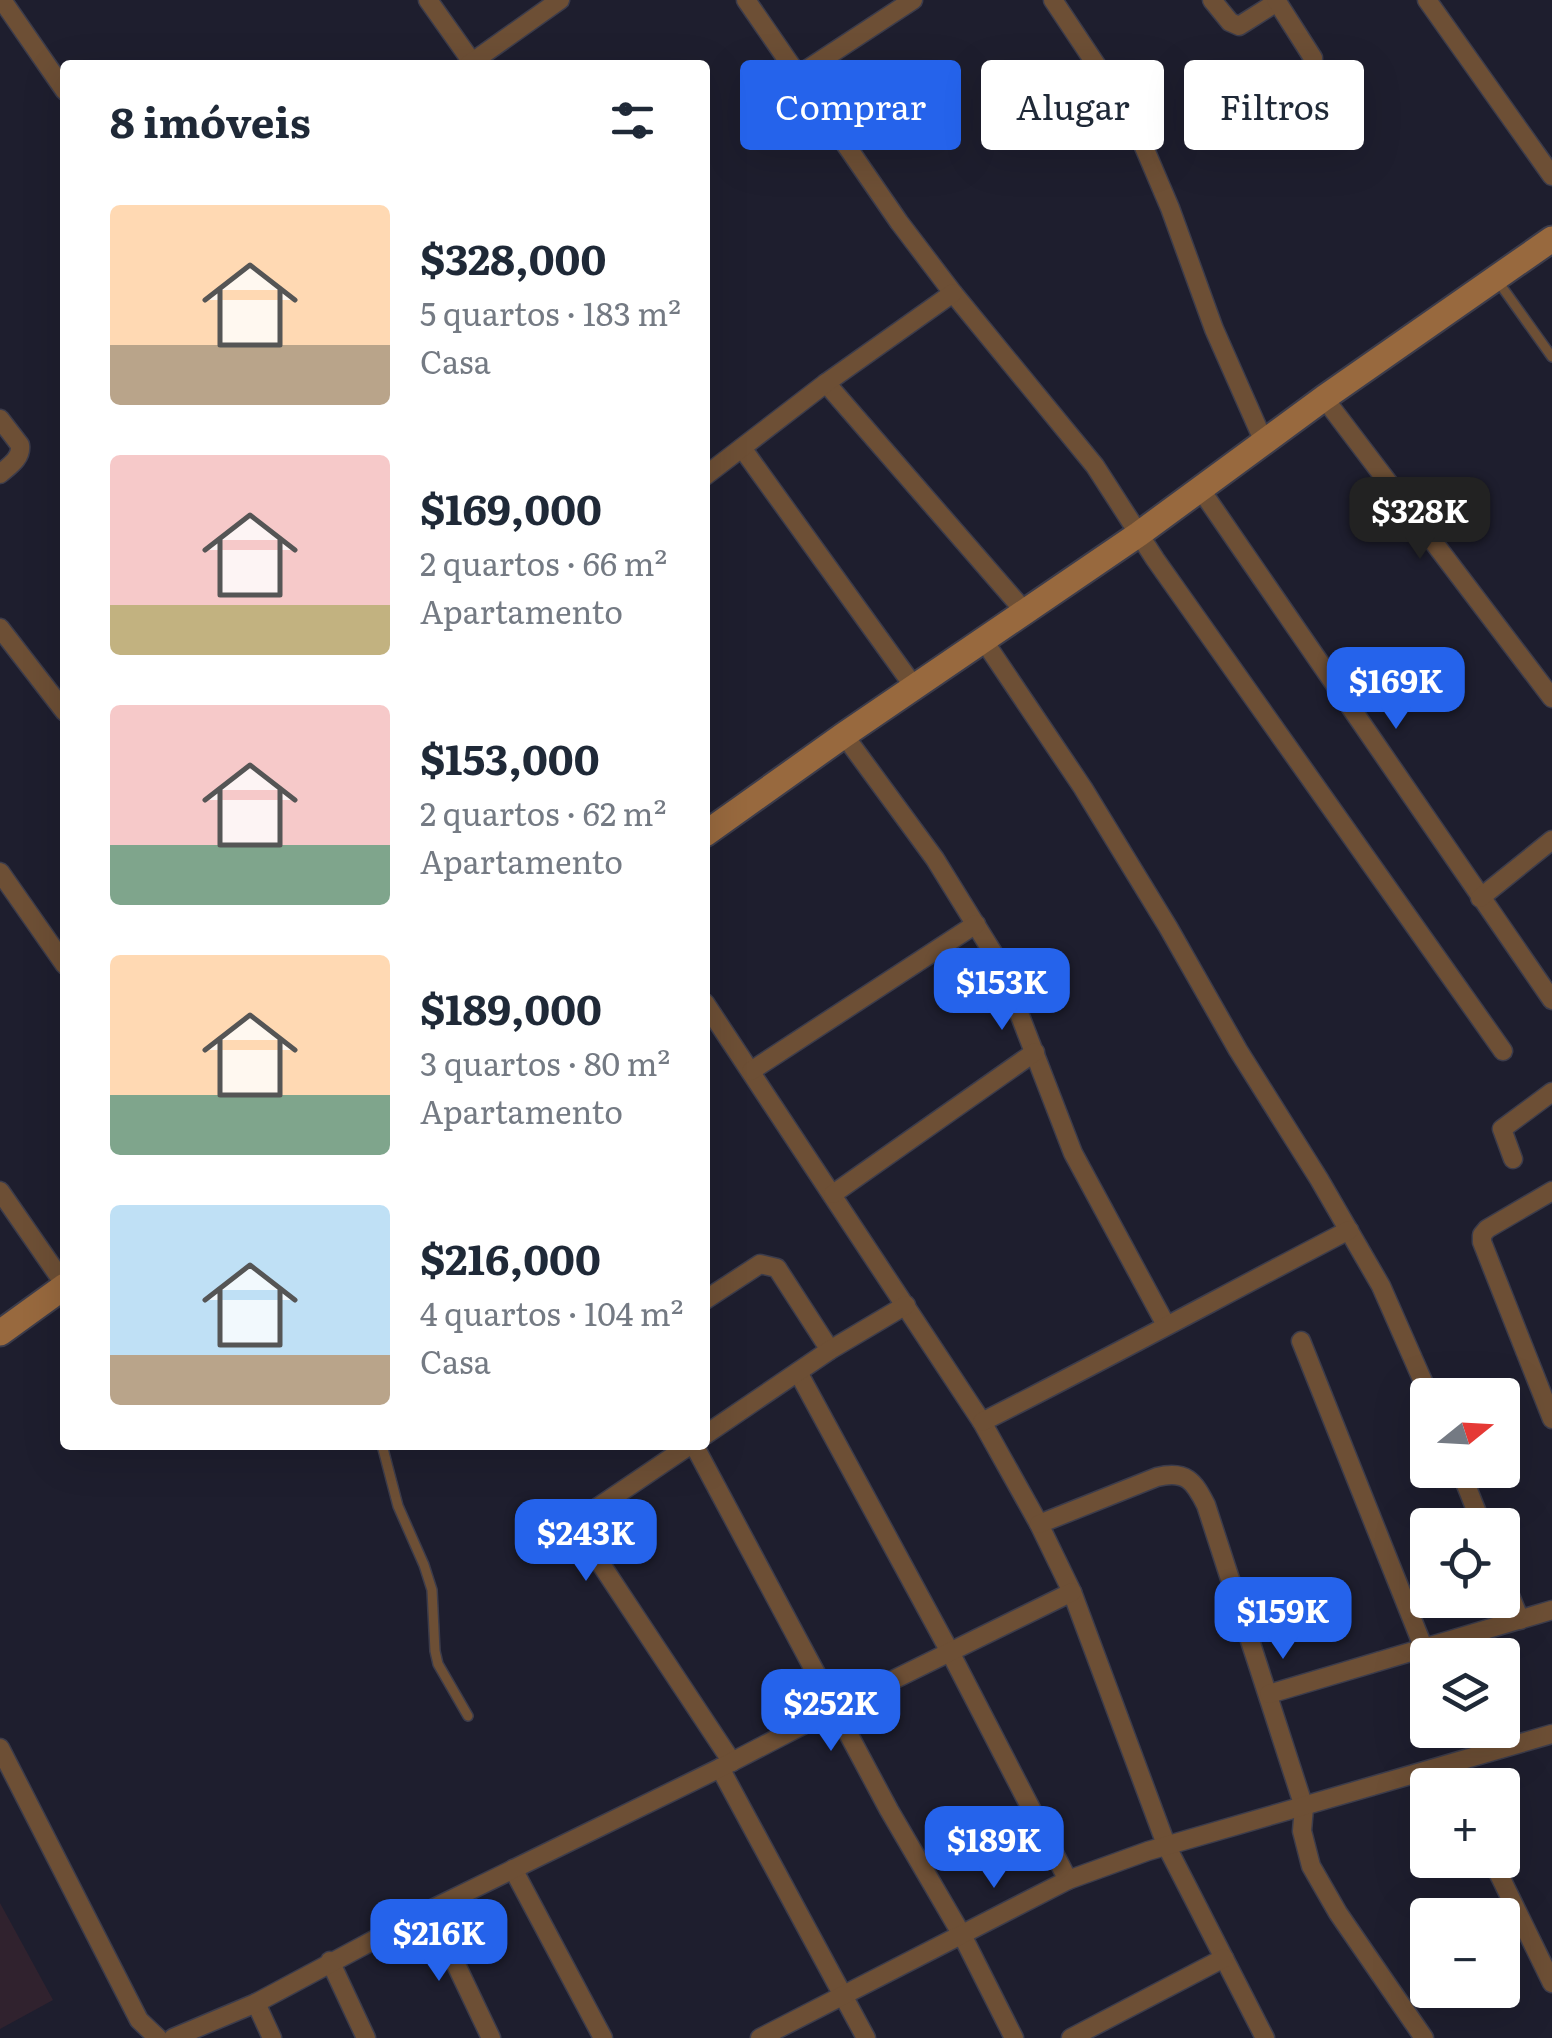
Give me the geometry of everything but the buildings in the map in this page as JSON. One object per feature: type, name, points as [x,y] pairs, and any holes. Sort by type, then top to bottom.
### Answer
[{"type":"street","points":[[2,0],[60,84]]},
{"type":"street","points":[[428,0],[467,60]]},
{"type":"street","points":[[476,60],[560,0]]},
{"type":"street","points":[[746,0],[786,60]]},
{"type":"street","points":[[821,60],[913,0]]},
{"type":"street","points":[[1053,0],[1142,140],[1214,329],[1264,442]]},
{"type":"street","points":[[1212,0],[1238,26],[1276,1],[1313,58]]},
{"type":"street","points":[[1427,0],[1552,176]]},
{"type":"street","points":[[849,150],[953,293],[1095,466],[1503,1051]]},
{"type":"street","points":[[710,830],[1140,534],[1324,398],[1552,239]]},
{"type":"street","points":[[710,472],[826,382],[953,293]]},
{"type":"street","points":[[826,382],[1026,614]]},
{"type":"street","points":[[1324,398],[1552,698]]},
{"type":"street","points":[[0,419],[21,449],[0,474]]},
{"type":"street","points":[[742,448],[914,688]]},
{"type":"street","points":[[1201,490],[1552,1000]]},
{"type":"street","points":[[0,628],[60,706]]},
{"type":"street","points":[[984,641],[1083,788],[1238,1050],[1320,1179],[1381,1286],[1422,1378]]},
{"type":"street","points":[[844,735],[936,860],[1000,964],[1073,1153],[1166,1325]]},
{"type":"street","points":[[1480,898],[1552,840]]},
{"type":"street","points":[[0,872],[60,958]]},
{"type":"street","points":[[751,1071],[976,924]]},
{"type":"street","points":[[710,1010],[982,1422],[1039,1524],[1072,1592],[1167,1847],[1266,2038]]},
{"type":"street","points":[[833,1194],[1035,1052]]},
{"type":"street","points":[[1513,1158],[1502,1128],[1552,1092]]},
{"type":"street","points":[[0,1191],[60,1278]]},
{"type":"street","points":[[1552,1191],[1482,1235],[1552,1418]]},
{"type":"street","points":[[982,1422],[1349,1230]]},
{"type":"street","points":[[710,1297],[760,1264],[777,1268],[830,1350]]},
{"type":"street","points":[[0,1333],[60,1289]]},
{"type":"street","points":[[710,1431],[830,1350],[906,1305]]},
{"type":"street","points":[[1301,1341],[1420,1638]]},
{"type":"street","points":[[798,1372],[1068,1880]]},
{"type":"street","points":[[684,1450],[582,1518],[580,1531],[726,1766],[866,2038]]},
{"type":"street","points":[[695,1450],[888,1810],[962,1935],[1014,2038]]},
{"type":"street","points":[[1039,1524],[1168,1474],[1182,1476],[1196,1485],[1206,1505],[1304,1807],[1302,1832],[1312,1866],[1338,1913],[1424,2038]]},
{"type":"street","points":[[173,2038],[256,2003],[430,1910],[1072,1592]]},
{"type":"street","points":[[1460,1638],[1552,1610]]},
{"type":"street","points":[[1268,1694],[1410,1653]]},
{"type":"street","points":[[760,2038],[1068,1880],[1123,1859],[1552,1734]]},
{"type":"street","points":[[0,1748],[138,2020],[158,2038]]},
{"type":"street","points":[[513,1870],[603,2038]]},
{"type":"street","points":[[1501,1878],[1552,1983]]},
{"type":"street","points":[[430,1910],[490,2038]]},
{"type":"street","points":[[1071,2038],[1224,1958]]},
{"type":"street","points":[[330,1961],[366,2038]]},
{"type":"street","points":[[256,2003],[272,2038]]},
{"type":"street","points":[[131,2038],[138,2020]]},
{"type":"lane","points":[[1495,278],[1552,357]]},
{"type":"lane","points":[[383,1450],[398,1506],[432,1590],[438,1664],[468,1716]]},
{"type":"shaded area","points":[[0,1903],[53,2000],[0,2029]]}]
